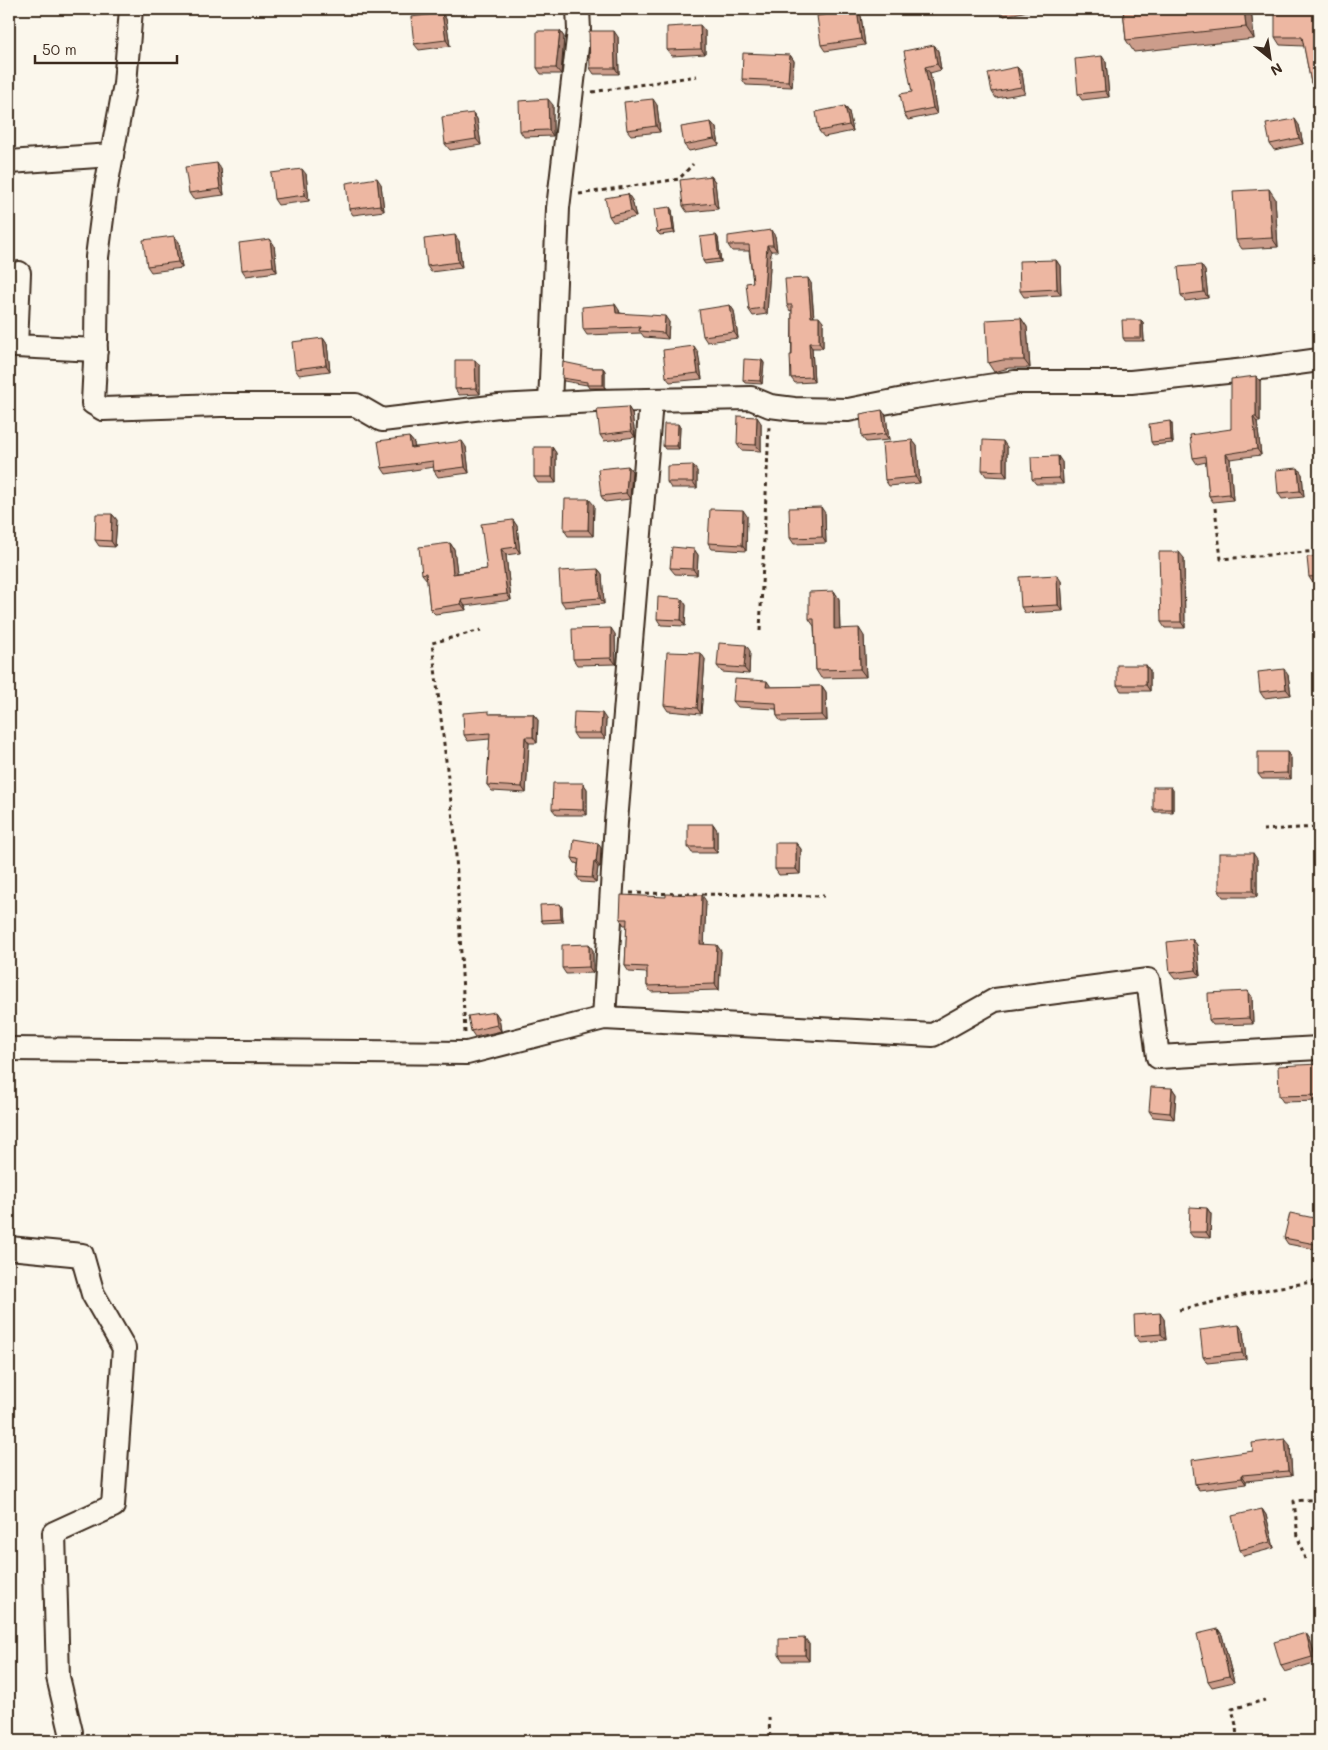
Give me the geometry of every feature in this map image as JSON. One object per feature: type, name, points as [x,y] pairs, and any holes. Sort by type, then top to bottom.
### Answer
[{"type":"street","points":[[131,9],[125,84],[97,257],[96,350],[93,403],[103,409],[356,405],[382,420],[499,406],[751,398],[770,406],[794,409],[848,410],[914,397],[1015,382],[1131,382],[1319,360]]},
{"type":"street","points":[[550,404],[559,198],[579,30],[578,9]]},
{"type":"street","points":[[9,162],[112,155]]},
{"type":"street","points":[[19,274],[16,346],[96,350]]},
{"type":"street","points":[[604,1018],[626,694],[652,401]]},
{"type":"street","points":[[9,1049],[466,1053],[604,1018],[933,1036],[995,1000],[1148,980],[1158,1057],[1319,1048]]},
{"type":"street","points":[[9,1248],[82,1255],[93,1294],[124,1348],[113,1506],[54,1532],[58,1677],[71,1732],[70,1741]]},
{"type":"path","points":[[572,95],[697,76]]},
{"type":"path","points":[[559,198],[679,179],[693,164]]},
{"type":"path","points":[[760,631],[770,406]]},
{"type":"path","points":[[1215,508],[1221,559],[1319,550]]},
{"type":"path","points":[[466,1053],[455,836],[432,643],[481,630]]},
{"type":"path","points":[[1263,830],[1319,827]]},
{"type":"path","points":[[612,892],[824,896]]},
{"type":"path","points":[[1179,1310],[1274,1288],[1319,1281]]},
{"type":"path","points":[[1305,1559],[1298,1537],[1294,1501],[1319,1499]]},
{"type":"path","points":[[1237,1741],[1236,1725],[1232,1710],[1265,1700]]},
{"type":"path","points":[[770,1717],[770,1741]]},
{"type":"building","points":[[1123,9],[1244,9],[1246,27],[1126,40]]},
{"type":"building","points":[[1275,9],[1319,9],[1319,79],[1317,83],[1311,83],[1302,37],[1275,37]]},
{"type":"building","points":[[857,10],[861,39],[821,45],[817,16]]},
{"type":"building","points":[[442,13],[446,40],[414,44],[411,17]]},
{"type":"building","points":[[700,25],[701,49],[667,50],[667,27]]},
{"type":"building","points":[[537,31],[560,31],[556,68],[537,68]]},
{"type":"building","points":[[589,31],[614,31],[615,68],[590,68]]},
{"type":"building","points":[[934,45],[937,64],[925,67],[933,108],[904,114],[900,94],[912,92],[904,51]]},
{"type":"building","points":[[743,53],[790,55],[788,81],[742,79]]},
{"type":"building","points":[[1102,56],[1105,91],[1078,94],[1075,59]]},
{"type":"building","points":[[1017,67],[1021,87],[992,92],[988,73]]},
{"type":"building","points":[[548,99],[549,130],[520,131],[519,101]]},
{"type":"building","points":[[653,99],[656,126],[627,130],[624,102]]},
{"type":"building","points":[[845,106],[849,125],[819,131],[816,112]]},
{"type":"building","points":[[473,113],[476,139],[445,144],[442,117]]},
{"type":"building","points":[[1295,119],[1299,138],[1270,144],[1266,124]]},
{"type":"building","points":[[711,122],[714,139],[684,145],[681,127]]},
{"type":"building","points":[[217,163],[220,189],[189,193],[185,167]]},
{"type":"building","points":[[302,169],[305,195],[274,199],[271,173]]},
{"type":"building","points":[[711,176],[714,203],[683,206],[680,180]]},
{"type":"building","points":[[377,178],[380,205],[349,209],[346,183]]},
{"type":"building","points":[[1269,189],[1272,238],[1236,240],[1233,191]]},
{"type":"building","points":[[628,194],[631,211],[609,216],[605,198]]},
{"type":"building","points":[[670,207],[673,230],[657,232],[654,209]]},
{"type":"building","points":[[771,230],[773,245],[767,245],[763,308],[749,310],[746,283],[753,282],[749,245],[728,245],[728,236]]},
{"type":"building","points":[[455,235],[458,262],[427,266],[424,239]]},
{"type":"building","points":[[716,235],[719,259],[703,261],[700,237]]},
{"type":"building","points":[[174,236],[178,262],[147,266],[143,240]]},
{"type":"building","points":[[270,239],[273,266],[242,270],[239,243]]},
{"type":"building","points":[[1056,260],[1057,289],[1020,291],[1019,261]]},
{"type":"building","points":[[1201,265],[1204,292],[1181,295],[1178,267]]},
{"type":"building","points":[[808,278],[811,317],[819,317],[819,343],[809,343],[811,377],[791,378],[792,305],[787,305],[785,279]]},
{"type":"building","points":[[615,304],[616,313],[665,316],[664,333],[639,331],[640,327],[583,329],[582,307]]},
{"type":"building","points":[[730,305],[734,332],[703,336],[699,310]]},
{"type":"building","points":[[1021,318],[1024,360],[1003,360],[988,363],[986,320]]},
{"type":"building","points":[[1122,320],[1141,320],[1141,338],[1123,338]]},
{"type":"building","points":[[323,338],[326,365],[295,369],[292,342]]},
{"type":"building","points":[[694,346],[698,373],[666,377],[663,350]]},
{"type":"building","points":[[744,359],[762,360],[760,381],[743,380]]},
{"type":"building","points":[[455,360],[475,360],[476,388],[455,389]]},
{"type":"building","points":[[563,362],[592,368],[603,368],[603,385],[587,385],[587,382],[562,378]]},
{"type":"building","points":[[1256,376],[1256,417],[1253,417],[1257,449],[1226,454],[1229,494],[1209,496],[1205,456],[1193,458],[1190,435],[1231,429],[1231,379]]},
{"type":"building","points":[[628,407],[631,431],[600,435],[597,409]]},
{"type":"building","points":[[882,410],[885,434],[862,437],[860,414]]},
{"type":"building","points":[[738,416],[757,417],[756,445],[737,444]]},
{"type":"building","points":[[1170,421],[1171,440],[1151,442],[1149,424]]},
{"type":"building","points":[[664,424],[678,424],[677,446],[663,446]]},
{"type":"building","points":[[409,437],[411,448],[462,441],[465,467],[434,471],[433,461],[382,468],[378,441]]},
{"type":"building","points":[[912,440],[915,477],[885,480],[882,443]]},
{"type":"building","points":[[983,440],[1003,441],[1003,471],[982,470]]},
{"type":"building","points":[[534,447],[552,447],[552,477],[534,477]]},
{"type":"building","points":[[1058,456],[1059,478],[1032,479],[1031,457]]},
{"type":"building","points":[[693,465],[693,482],[667,482],[667,466]]},
{"type":"building","points":[[628,466],[626,493],[601,496],[598,469]]},
{"type":"building","points":[[1298,468],[1300,491],[1278,493],[1276,470]]},
{"type":"building","points":[[565,499],[589,499],[588,530],[564,530]]},
{"type":"building","points":[[821,507],[822,537],[790,538],[789,508]]},
{"type":"building","points":[[710,509],[743,510],[742,545],[708,543]]},
{"type":"building","points":[[96,514],[112,514],[111,541],[95,540]]},
{"type":"building","points":[[513,520],[516,547],[501,549],[507,594],[461,600],[461,604],[430,609],[426,573],[422,574],[419,547],[450,543],[453,574],[487,569],[481,524]]},
{"type":"building","points":[[672,547],[694,549],[693,569],[670,568]]},
{"type":"building","points":[[1159,552],[1179,552],[1181,622],[1161,622]]},
{"type":"building","points":[[1319,556],[1319,576],[1309,577],[1307,557]]},
{"type":"building","points":[[598,569],[600,598],[561,601],[559,571]]},
{"type":"building","points":[[1057,575],[1058,605],[1021,607],[1019,577]]},
{"type":"building","points":[[834,591],[834,629],[859,628],[860,669],[816,670],[814,619],[809,619],[809,592]]},
{"type":"building","points":[[658,597],[682,599],[681,620],[657,619]]},
{"type":"building","points":[[611,628],[611,658],[573,659],[572,629]]},
{"type":"building","points":[[719,643],[746,645],[744,668],[717,666]]},
{"type":"building","points":[[667,652],[701,653],[697,708],[664,705]]},
{"type":"building","points":[[1117,665],[1146,665],[1146,685],[1117,685]]},
{"type":"building","points":[[1284,669],[1286,689],[1260,692],[1258,672]]},
{"type":"building","points":[[735,679],[767,681],[766,687],[822,686],[822,715],[777,716],[776,703],[733,701]]},
{"type":"building","points":[[489,711],[489,714],[533,714],[533,737],[525,737],[522,787],[487,785],[490,733],[464,735],[463,713]]},
{"type":"building","points":[[574,712],[602,713],[601,733],[573,733]]},
{"type":"building","points":[[1258,752],[1287,752],[1287,773],[1258,774]]},
{"type":"building","points":[[553,783],[583,783],[583,810],[552,809]]},
{"type":"building","points":[[1153,787],[1171,787],[1171,809],[1153,809]]},
{"type":"building","points":[[688,824],[713,824],[713,847],[688,847]]},
{"type":"building","points":[[574,839],[598,843],[592,878],[577,877],[579,859],[572,858]]},
{"type":"building","points":[[775,843],[796,843],[796,869],[775,869]]},
{"type":"building","points":[[1219,853],[1253,853],[1253,891],[1219,891]]},
{"type":"building","points":[[666,894],[702,895],[700,944],[717,945],[715,984],[647,986],[647,967],[625,966],[627,919],[620,919],[621,895],[666,897]]},
{"type":"building","points":[[560,904],[561,919],[541,920],[540,905]]},
{"type":"building","points":[[1192,939],[1196,970],[1170,973],[1167,942]]},
{"type":"building","points":[[589,944],[589,967],[562,968],[562,945]]},
{"type":"building","points":[[1248,991],[1249,1018],[1209,1020],[1208,993]]},
{"type":"building","points":[[495,1012],[497,1025],[471,1031],[468,1016]]},
{"type":"building","points":[[1319,1064],[1319,1095],[1279,1096],[1278,1066]]},
{"type":"building","points":[[1151,1087],[1172,1088],[1170,1113],[1149,1111]]},
{"type":"building","points":[[1190,1207],[1207,1208],[1206,1232],[1189,1232]]},
{"type":"building","points":[[1290,1213],[1319,1219],[1315,1244],[1284,1238]]},
{"type":"building","points":[[1160,1313],[1161,1334],[1135,1336],[1134,1315]]},
{"type":"building","points":[[1239,1325],[1242,1353],[1203,1357],[1200,1330]]},
{"type":"building","points":[[1285,1439],[1288,1471],[1242,1475],[1242,1478],[1195,1484],[1192,1460],[1253,1451],[1252,1443]]},
{"type":"building","points":[[1262,1509],[1270,1542],[1240,1550],[1232,1516]]},
{"type":"building","points":[[1218,1629],[1229,1676],[1208,1681],[1197,1634]]},
{"type":"building","points":[[1306,1633],[1312,1657],[1281,1666],[1274,1642]]},
{"type":"building","points":[[805,1638],[805,1655],[779,1655],[779,1639]]}]
